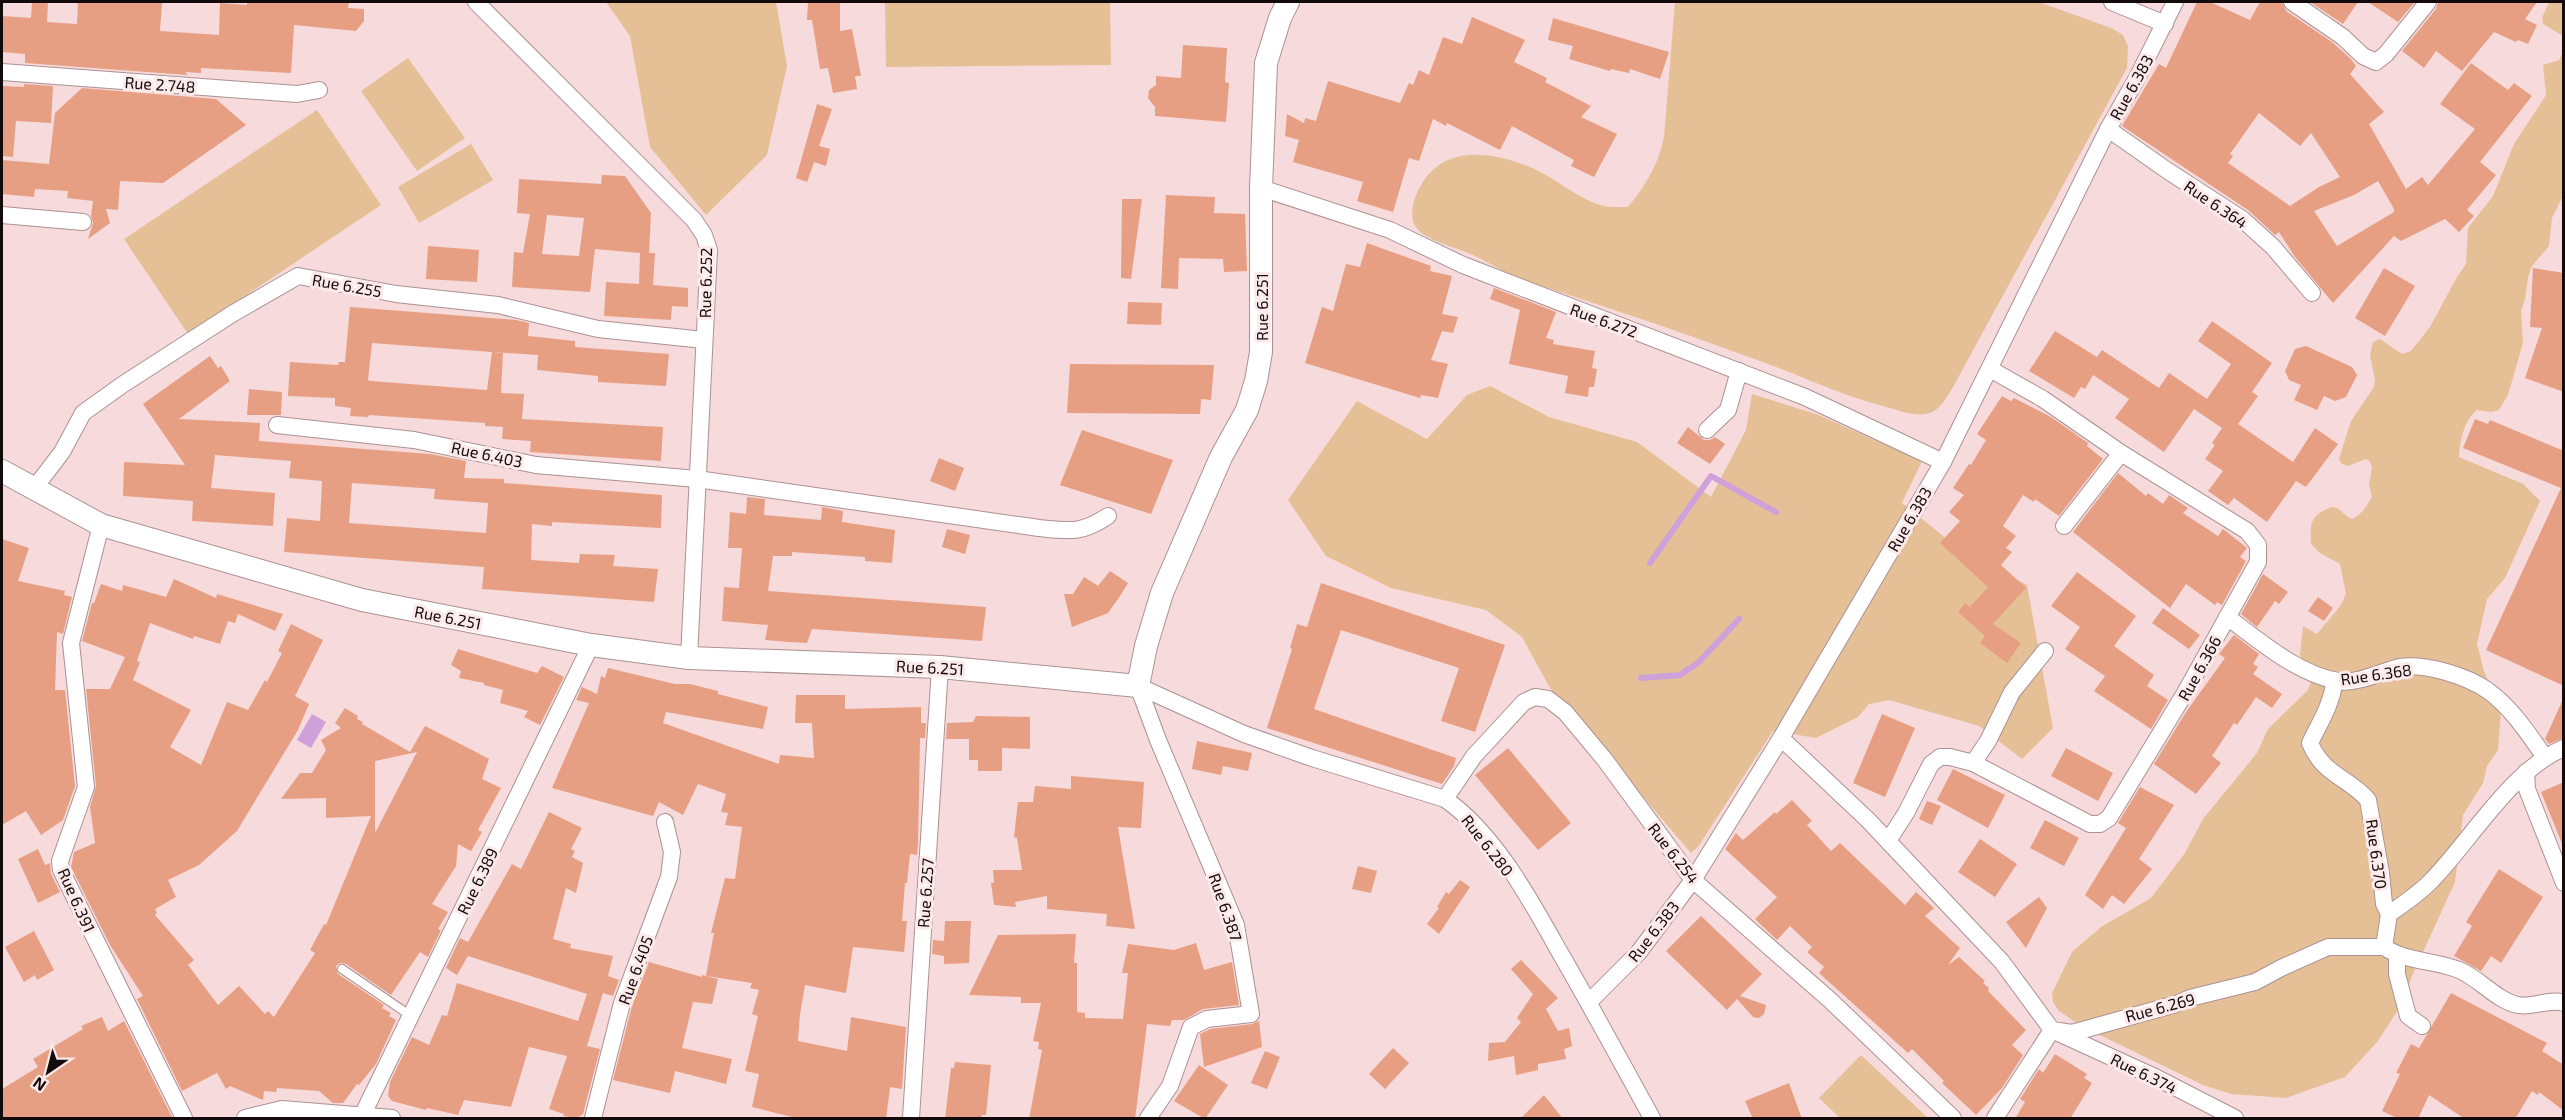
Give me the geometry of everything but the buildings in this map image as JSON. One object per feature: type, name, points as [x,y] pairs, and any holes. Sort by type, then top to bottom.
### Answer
[{"type":"main road","name":"Rue 6.251","points":[[33,490],[101,525],[362,600],[591,645],[689,658],[940,667],[1138,686],[1146,646],[1162,593],[1221,457],[1247,410],[1256,381],[1261,352],[1261,188],[1266,63],[1280,18],[1288,2]]},
{"type":"main road","points":[[2,471],[33,490]]},
{"type":"street","name":"Rue 6.252","points":[[476,2],[704,235],[708,250],[689,658]]},
{"type":"street","points":[[2112,2],[2165,24]]},
{"type":"street","name":"Rue 6.383","points":[[1589,1002],[1639,952],[1693,880],[1943,462],[2108,129],[2175,2]]},
{"type":"street","points":[[2292,2],[2343,37],[2364,56],[2376,62],[2386,54],[2428,2]]},
{"type":"street","name":"Rue 2.748","points":[[2,72],[297,94],[319,90]]},
{"type":"street","name":"Rue 6.364","points":[[2108,129],[2242,219],[2273,247],[2312,293]]},
{"type":"street","name":"Rue 6.272","points":[[1261,188],[1390,230],[1462,265],[1805,398],[1943,462]]},
{"type":"street","points":[[2,215],[83,222]]},
{"type":"street","name":"Rue 6.255","points":[[33,490],[62,452],[83,413],[202,333],[298,276],[396,294],[498,305],[598,329],[704,340]]},
{"type":"street","name":"Rue 6.366","points":[[1888,841],[1906,813],[1931,764],[1940,757],[1973,763],[2090,824],[2100,824],[2109,818],[2258,562],[2258,545],[2247,531],[2121,453],[2043,399],[1990,369]]},
{"type":"street","points":[[1707,430],[1728,410],[1739,371]]},
{"type":"street","name":"Rue 6.403","points":[[277,425],[414,440],[536,465],[697,479],[1073,532],[1091,527],[1108,516]]},
{"type":"street","points":[[2064,526],[2121,453]]},
{"type":"street","name":"Rue 6.391","points":[[101,525],[71,643],[86,787],[60,861],[61,870],[184,1119]]},
{"type":"street","name":"Rue 6.368","points":[[2227,618],[2301,666],[2335,681],[2348,681],[2402,667],[2431,668],[2449,673],[2487,690],[2517,719],[2544,756]]},
{"type":"street","name":"Rue 6.389","points":[[362,1116],[591,645]]},
{"type":"street","points":[[1973,763],[1988,741],[2012,692],[2045,651]]},
{"type":"street","name":"Rue 6.257","points":[[911,1119],[940,667]]},
{"type":"street","name":"Rue 6.370","points":[[2335,681],[2324,720],[2310,744],[2315,757],[2335,776],[2360,791],[2368,800],[2381,873],[2382,895],[2389,914]]},
{"type":"street","name":"Rue 6.280","points":[[1138,686],[1244,734],[1312,758],[1445,799],[1463,811],[1501,858],[1538,914],[1589,1002],[1652,1119]]},
{"type":"street","name":"Rue 6.387","points":[[1138,686],[1158,740],[1236,925],[1251,1014],[1207,1019],[1191,1027],[1170,1086],[1148,1119]]},
{"type":"street","name":"Rue 6.254","points":[[1445,799],[1474,756],[1524,702],[1535,697],[1548,699],[1565,712],[1605,760],[1693,880],[1831,1001],[1953,1119]]},
{"type":"street","points":[[1780,738],[1801,755],[1888,841],[2002,962],[2052,1030],[1995,1119]]},
{"type":"street","points":[[2422,1026],[2408,1016],[2391,951],[2389,914],[2431,882],[2526,772],[2544,756],[2564,748]]},
{"type":"street","points":[[2526,772],[2527,789],[2564,883]]},
{"type":"street","name":"Rue 6.405","points":[[593,1119],[622,1003],[669,877],[672,852],[665,822]]},
{"type":"street","name":"Rue 6.269","points":[[2052,1030],[2072,1033],[2190,998],[2255,982],[2328,947],[2391,951],[2460,970],[2516,1005],[2532,1006],[2553,1000],[2564,1003]]},
{"type":"street","name":"Rue 6.374","points":[[2052,1030],[2157,1078],[2235,1119]]},
{"type":"street","points":[[245,1119],[282,1109],[392,1119]]},
{"type":"lane","points":[[342,969],[411,1016]]},
{"type":"shaded area","points":[[606,2],[776,2],[787,66],[767,155],[706,215],[650,147],[630,36]]},
{"type":"shaded area","points":[[885,2],[1110,2],[1111,65],[886,67]]},
{"type":"shaded area","points":[[1675,2],[2039,2],[2111,28],[2123,35],[2128,46],[2127,68],[1953,387],[1942,404],[1935,410],[1925,414],[1912,414],[1861,400],[1704,341],[1525,281],[1473,255],[1424,235],[1414,224],[1412,209],[1415,199],[1421,185],[1431,172],[1456,157],[1470,155],[1485,155],[1515,162],[1539,171],[1597,204],[1609,207],[1628,207],[1650,174],[1664,137]]},
{"type":"shaded area","points":[[2549,2],[2563,2],[2563,36],[2543,24],[2542,18]]},
{"type":"shaded area","points":[[2563,52],[2563,196],[2552,218],[2549,246],[2532,266],[2528,277],[2521,311],[2523,343],[2508,395],[2499,410],[2491,412],[2477,410],[2469,419],[2462,438],[2459,457],[2523,484],[2540,501],[2505,578],[2487,599],[2477,644],[2484,671],[2501,710],[2498,750],[2487,766],[2483,783],[2463,815],[2455,882],[2412,976],[2403,1002],[2378,1041],[2345,1077],[2286,1098],[2231,1094],[2203,1085],[2079,1025],[2058,1010],[2053,1002],[2052,993],[2072,952],[2101,927],[2151,898],[2185,853],[2203,819],[2257,753],[2268,729],[2308,690],[2311,682],[2300,655],[2303,626],[2317,634],[2341,605],[2346,594],[2340,564],[2320,553],[2311,544],[2313,521],[2318,514],[2332,507],[2353,519],[2363,511],[2372,497],[2369,485],[2372,468],[2370,462],[2366,459],[2348,466],[2342,464],[2339,459],[2351,421],[2374,387],[2375,380],[2370,355],[2373,342],[2380,339],[2402,354],[2411,351],[2430,327],[2466,264],[2468,228],[2493,196],[2514,144],[2546,95],[2543,65],[2559,60]]},
{"type":"shaded area","points":[[408,58],[465,138],[417,171],[361,91]]},
{"type":"shaded area","points":[[317,110],[381,205],[188,334],[124,239]]},
{"type":"shaded area","points":[[471,144],[493,180],[419,223],[398,187]]},
{"type":"shaded area","points":[[1490,386],[1549,417],[1637,442],[1711,497],[1746,430],[1752,394],[1816,414],[1922,461],[1902,503],[1962,551],[2027,585],[2053,728],[2022,759],[1979,726],[1889,700],[1869,704],[1858,717],[1816,738],[1773,731],[1698,847],[1691,853],[1550,688],[1522,637],[1486,610],[1391,588],[1326,556],[1288,500],[1357,401],[1427,439],[1467,395]]},
{"type":"shaded area","points":[[312,714],[326,722],[311,748],[297,740]]},
{"type":"shaded area","points":[[1861,1055],[1928,1118],[1840,1118],[1819,1098]]},
{"type":"waterway","points":[[1650,563],[1711,476],[1776,512]]},
{"type":"waterway","points":[[1641,678],[1680,675],[1699,662],[1739,619]]}]
